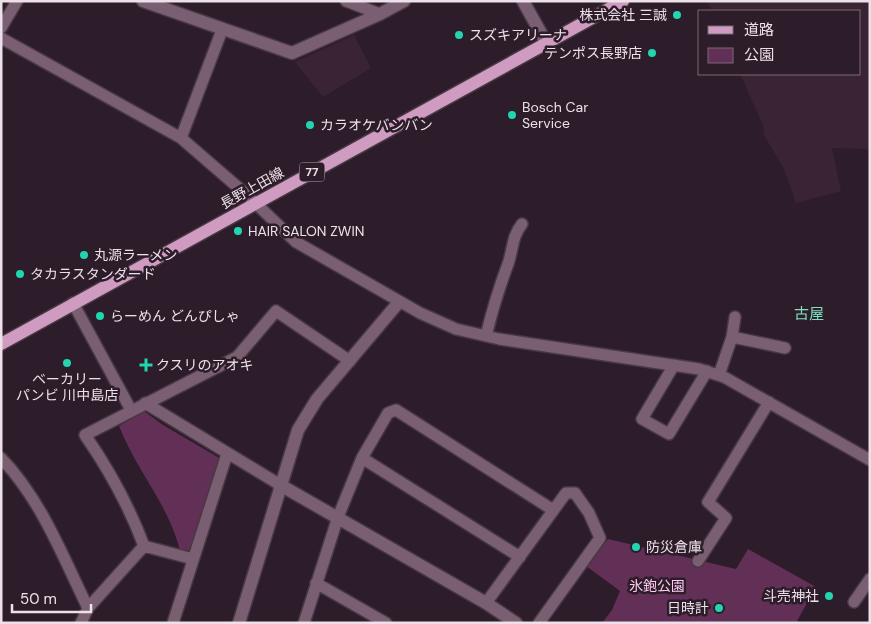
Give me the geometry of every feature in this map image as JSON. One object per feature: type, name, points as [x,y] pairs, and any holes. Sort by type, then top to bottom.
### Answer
[{"type":"main road","name":"長野上田線","points":[[1,344],[624,1]]},
{"type":"street","points":[[1,28],[17,1]]},
{"type":"street","points":[[142,1],[292,53],[380,14],[404,1]]},
{"type":"street","points":[[346,1],[380,14]]},
{"type":"street","points":[[522,1],[548,44]]},
{"type":"street","points":[[181,138],[222,30]]},
{"type":"street","points":[[1,38],[181,138],[296,242],[399,302],[456,329],[486,336],[707,371],[768,402],[870,460]]},
{"type":"street","points":[[486,336],[515,233],[522,224]]},
{"type":"street","points":[[239,623],[298,430],[317,399],[399,302]]},
{"type":"street","points":[[73,303],[131,410]]},
{"type":"street","points":[[144,546],[130,507],[85,435],[237,357],[276,311],[350,361]]},
{"type":"street","points":[[719,376],[732,336],[735,317]]},
{"type":"street","points":[[732,336],[785,348]]},
{"type":"street","points":[[674,365],[642,419],[669,434],[707,371]]},
{"type":"street","points":[[698,561],[726,518],[708,502],[768,402]]},
{"type":"street","points":[[145,403],[227,454],[486,603],[516,623]]},
{"type":"street","points":[[304,623],[338,517],[362,458],[388,413],[396,410],[553,510]]},
{"type":"street","points":[[173,623],[227,454]]},
{"type":"street","points":[[1,458],[19,476],[32,497],[88,608]]},
{"type":"street","points":[[362,458],[520,557]]},
{"type":"street","points":[[486,603],[566,493],[575,493],[589,512],[600,538],[539,623]]},
{"type":"street","points":[[144,546],[193,559]]},
{"type":"street","points":[[81,623],[88,608],[144,546]]},
{"type":"street","points":[[854,602],[870,579]]},
{"type":"street","points":[[316,583],[386,623]]},
{"type":"shaded area","points":[[707,1],[870,1],[870,149],[832,148],[841,191],[796,203],[784,169],[764,135],[763,125],[740,75],[861,75],[861,10],[712,10]]},
{"type":"shaded area","points":[[354,35],[371,68],[323,97],[295,62]]},
{"type":"green space","points":[[144,411],[163,425],[221,459],[195,545],[189,554],[180,551],[168,518],[134,458],[119,426]]},
{"type":"green space","name":"氷鉋公園","points":[[608,539],[736,569],[748,549],[816,587],[797,621],[799,623],[602,623],[612,610],[620,591],[586,566]]},
{"type":"place","name":"株式会社 三誠","points":[[677,15]]},
{"type":"place","name":"スズキアリーナ","points":[[459,35]]},
{"type":"place","name":"テンポス長野店","points":[[652,53]]},
{"type":"place","name":"Bosch Car Service","points":[[512,115]]},
{"type":"place","name":"カラオケバンバン","points":[[310,125]]},
{"type":"place","name":"HAIR SALON ZWIN","points":[[238,231]]},
{"type":"place","name":"丸源ラーメン","points":[[84,255]]},
{"type":"place","name":"タカラスタンダード","points":[[20,274]]},
{"type":"place","name":"らーめん どんぴしゃ","points":[[100,316]]},
{"type":"place","name":"ベーカリー パンビ 川中島店","points":[[67,363]]},
{"type":"place","name":"クスリのアオキ","points":[[146,365]]},
{"type":"place","name":"防災倉庫","points":[[636,547]]},
{"type":"place","name":"斗売神社","points":[[829,596]]},
{"type":"place","name":"日時計","points":[[719,608]]},
{"type":"district","name":"古屋","points":[[809,314]]}]
